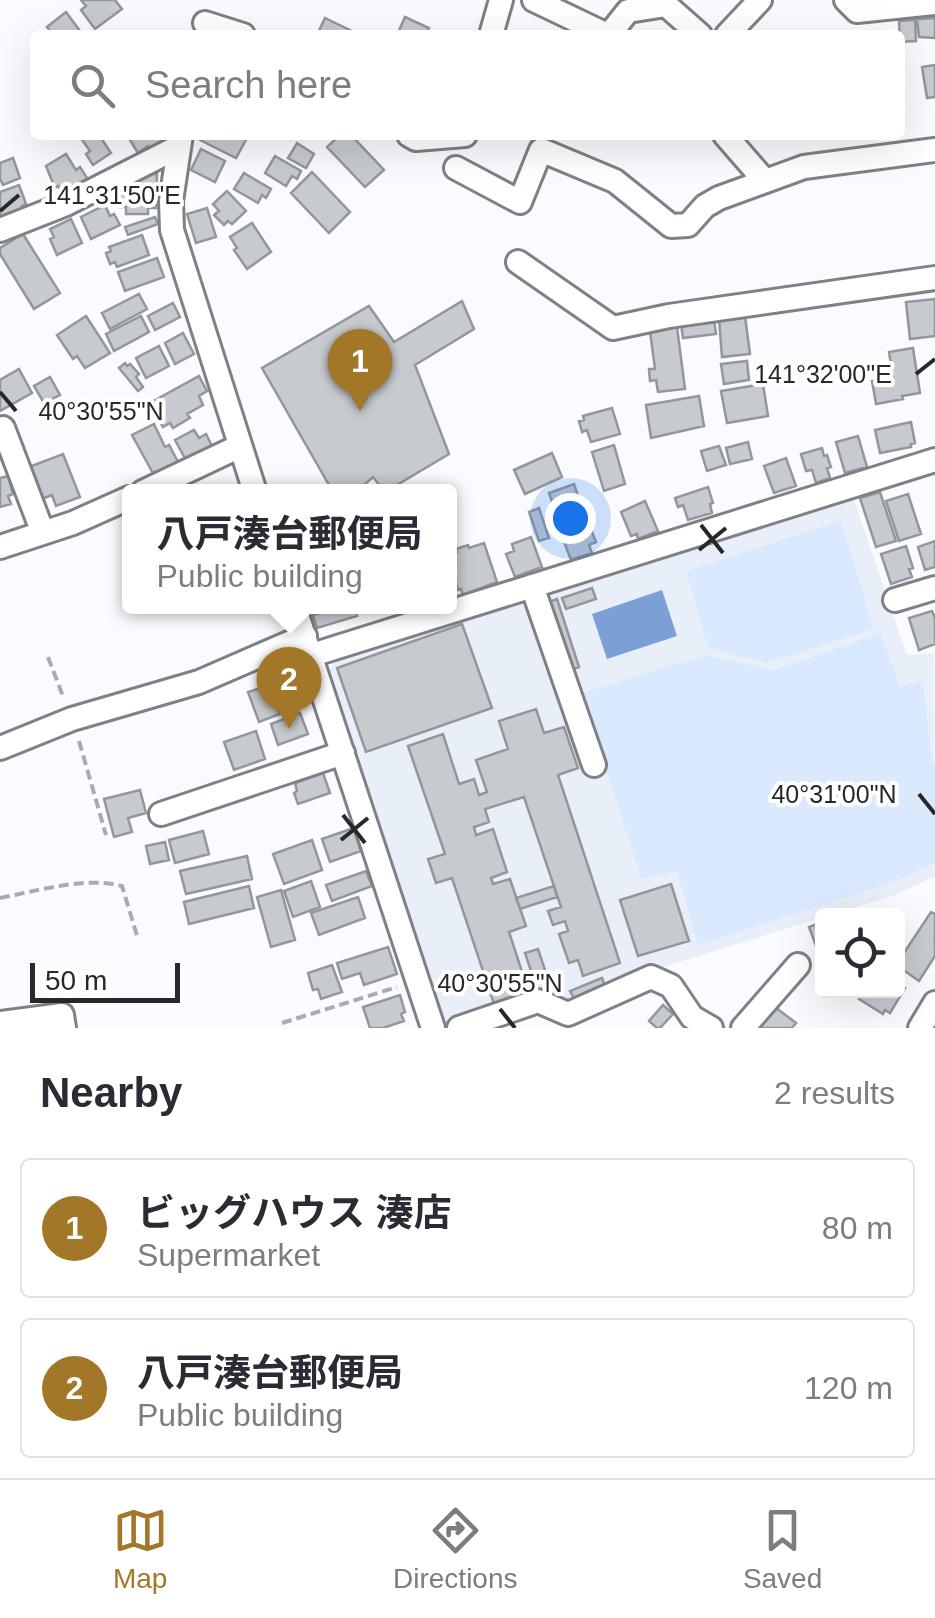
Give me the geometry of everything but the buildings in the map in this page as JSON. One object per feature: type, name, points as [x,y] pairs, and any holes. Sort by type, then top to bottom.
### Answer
[{"type":"street","points":[[492,30],[500,0]]},
{"type":"street","points":[[534,0],[603,30]]},
{"type":"street","points":[[732,30],[760,0]]},
{"type":"street","points":[[846,0],[857,11],[935,3]]},
{"type":"street","points":[[615,30],[628,12],[666,5],[694,30]]},
{"type":"street","points":[[205,19],[231,30]]},
{"type":"street","points":[[728,140],[765,181]]},
{"type":"street","points":[[0,230],[66,204],[179,141]]},
{"type":"street","points":[[179,141],[172,230],[252,484]]},
{"type":"street","points":[[456,168],[520,202],[541,150],[615,181],[671,226],[688,225],[705,206],[804,167],[935,150]]},
{"type":"street","points":[[518,262],[613,328],[669,316],[935,278]]},
{"type":"street","points":[[3,428],[44,532]]},
{"type":"street","points":[[160,484],[240,446]]},
{"type":"street","points":[[457,606],[935,460]]},
{"type":"street","points":[[0,547],[122,501]]},
{"type":"street","points":[[532,586],[594,766]]},
{"type":"street","points":[[895,600],[935,588]]},
{"type":"street","points":[[297,614],[433,1028]]},
{"type":"street","points":[[0,748],[72,719],[308,646],[427,614]]},
{"type":"street","points":[[160,814],[343,753]]},
{"type":"street","points":[[743,1028],[798,965]]},
{"type":"street","points":[[458,1028],[538,1002],[568,1014],[651,978],[671,986],[692,1017],[711,1028]]},
{"type":"street","points":[[920,1028],[935,1003]]},
{"type":"street","points":[[0,1023],[62,1015],[64,1028]]},
{"type":"path","points":[[48,657],[72,719],[106,835]]},
{"type":"path","points":[[0,898],[89,883],[112,883],[122,886],[138,939]]},
{"type":"path","points":[[282,1022],[418,981]]},
{"type":"shaded area","points":[[852,494],[907,655],[934,653],[935,876],[898,894],[853,908],[815,908],[815,920],[657,969],[577,1005],[503,1008],[447,1027],[328,671],[339,656]]},
{"type":"shaded area","points":[[841,521],[874,629],[766,663],[708,647],[686,571]]},
{"type":"shaded area","points":[[881,633],[900,687],[923,681],[935,767],[935,863],[893,882],[698,945],[677,871],[641,879],[582,693],[705,655],[772,670]]},
{"type":"water","points":[[662,590],[677,636],[607,659],[592,614]]},
{"type":"place","name":"ビッグハウス 湊店","points":[[360,411]]},
{"type":"place","name":"八戸湊台郵便局","points":[[289,729]]}]
